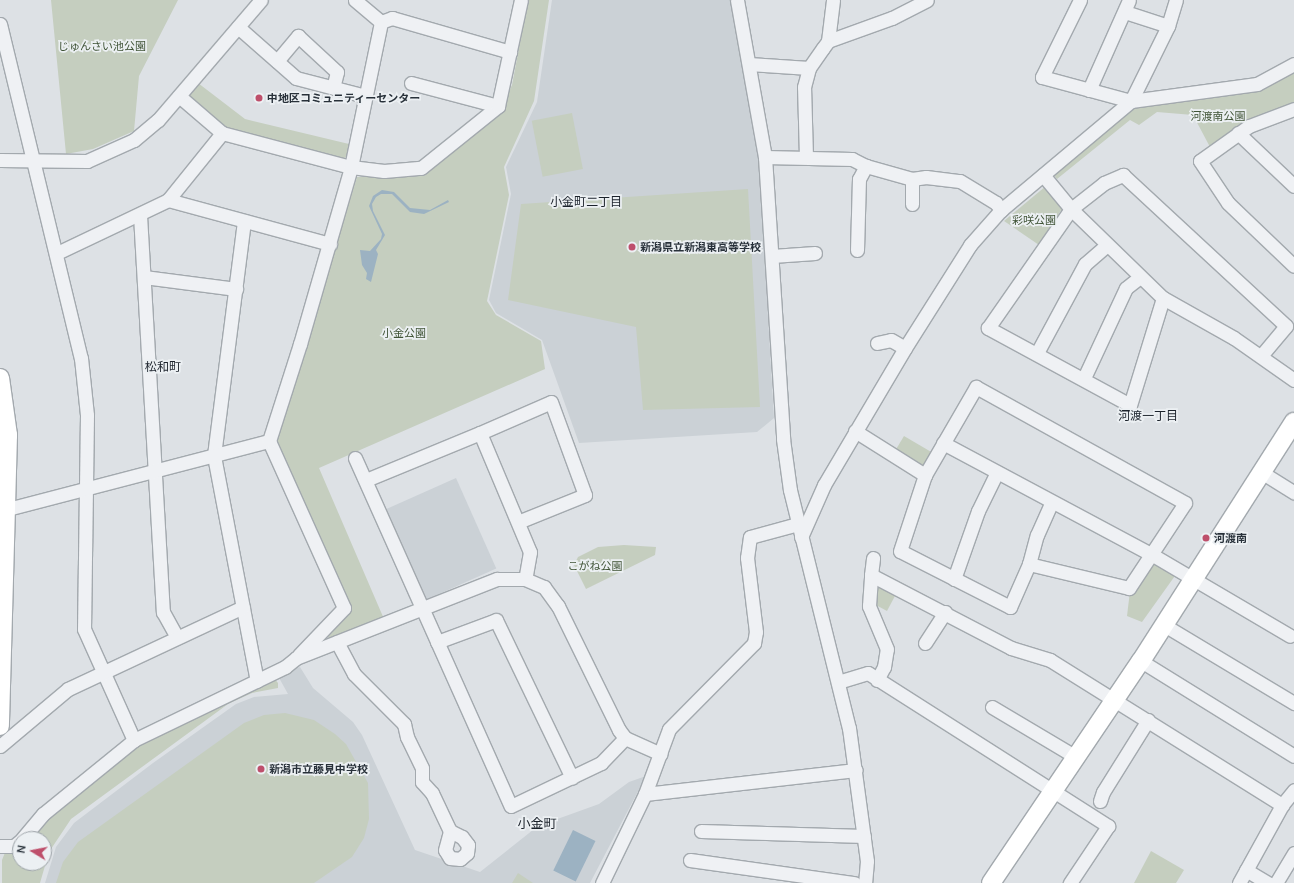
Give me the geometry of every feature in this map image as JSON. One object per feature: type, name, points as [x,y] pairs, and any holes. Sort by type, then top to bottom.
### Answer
[{"type":"street","points":[[0,160],[81,162],[111,152],[134,140],[158,120],[261,0]]},
{"type":"street","points":[[179,96],[222,133],[351,168],[384,171],[421,168],[498,106],[521,0]]},
{"type":"street","points":[[737,0],[765,157],[783,439],[800,530],[838,682],[856,770],[867,861],[865,883]]},
{"type":"street","points":[[806,157],[803,102],[808,68],[828,41],[833,0]]},
{"type":"street","points":[[828,41],[892,18],[927,0]]},
{"type":"street","points":[[1080,0],[1042,77],[1131,101],[1257,84],[1294,64]]},
{"type":"street","points":[[800,530],[855,432],[970,244],[1001,210],[1131,101],[1168,26],[1176,0]]},
{"type":"street","points":[[361,2],[381,22]]},
{"type":"street","points":[[1089,90],[1127,6],[1168,26]]},
{"type":"street","points":[[381,22],[392,18],[510,52]]},
{"type":"street","points":[[29,831],[43,814],[134,740],[285,667],[296,658],[344,608],[269,441],[330,244],[351,168],[381,22]]},
{"type":"street","points":[[0,24],[33,162],[57,253],[81,358],[87,415],[84,629],[102,673],[134,740]]},
{"type":"street","points":[[238,27],[296,78],[365,96]]},
{"type":"street","points":[[277,61],[298,36],[337,72],[333,88]]},
{"type":"street","points":[[749,64],[808,68]]},
{"type":"street","points":[[411,83],[498,106]]},
{"type":"street","points":[[1294,109],[1238,133],[1200,162],[1228,203],[1294,266]]},
{"type":"street","points":[[57,253],[140,215],[168,200],[222,133]]},
{"type":"street","points":[[1238,133],[1294,186]]},
{"type":"street","points":[[765,157],[852,159],[866,166],[912,179],[926,177],[960,181],[996,203],[1001,210]]},
{"type":"street","points":[[857,250],[859,179],[866,166]]},
{"type":"street","points":[[1043,175],[1072,209],[1107,245],[1163,298],[1261,356],[1294,380]]},
{"type":"street","points":[[1163,298],[1130,405],[1084,378],[988,328],[1072,209],[1104,183],[1123,175],[1286,326],[1261,356]]},
{"type":"street","points":[[912,179],[912,204]]},
{"type":"street","points":[[168,200],[330,244]]},
{"type":"street","points":[[140,215],[164,612],[177,637]]},
{"type":"street","points":[[244,221],[214,456],[257,681]]},
{"type":"street","points":[[1037,353],[1085,264],[1107,245]]},
{"type":"street","points":[[772,256],[815,253]]},
{"type":"street","points":[[144,277],[236,289]]},
{"type":"street","points":[[1084,378],[1126,288],[1140,277]]},
{"type":"street","points":[[877,343],[891,340],[905,348]]},
{"type":"street","points":[[0,378],[8,435],[4,463],[0,726]]},
{"type":"street","points":[[1029,564],[1130,588],[1185,503],[976,387],[926,475],[900,551],[1010,607],[1029,564],[1037,535],[1052,502]]},
{"type":"street","points":[[366,480],[551,402],[584,495],[518,522]]},
{"type":"street","points":[[991,883],[1141,661],[1294,422]]},
{"type":"street","points":[[480,432],[530,552],[525,579]]},
{"type":"street","points":[[855,432],[926,475]]},
{"type":"street","points":[[3,510],[87,490],[269,441]]},
{"type":"street","points":[[943,443],[1151,554],[1290,636]]},
{"type":"street","points":[[355,458],[511,806],[601,763],[625,738]]},
{"type":"street","points":[[954,579],[978,511],[997,472]]},
{"type":"street","points":[[1262,472],[1294,493]]},
{"type":"street","points":[[602,883],[645,794],[672,723],[754,643],[756,632],[747,558],[750,537],[800,530]]},
{"type":"street","points":[[873,558],[869,606],[887,649],[884,667],[877,680]]},
{"type":"street","points":[[871,575],[945,612],[1011,648],[1050,660],[1148,720],[1290,800],[1239,883]]},
{"type":"street","points":[[296,658],[497,579],[525,579],[544,587],[555,601],[619,730],[625,738],[661,754]]},
{"type":"street","points":[[0,746],[68,688],[243,607]]},
{"type":"street","points":[[925,643],[945,612]]},
{"type":"street","points":[[437,642],[496,620],[572,778]]},
{"type":"street","points":[[1164,625],[1294,704]]},
{"type":"street","points":[[337,642],[354,674],[404,724],[407,737],[422,768],[422,782],[432,793],[450,831]]},
{"type":"street","points":[[1141,661],[1294,756]]},
{"type":"street","points":[[838,682],[868,673],[1108,826],[1070,883]]},
{"type":"street","points":[[992,707],[1076,757]]},
{"type":"street","points":[[1100,801],[1103,792],[1148,720]]},
{"type":"street","points":[[645,794],[856,770]]},
{"type":"street","points":[[701,831],[864,836]]},
{"type":"street","points":[[0,846],[12,846]]},
{"type":"street","points":[[690,860],[854,883]]},
{"type":"street","points":[[1276,883],[1292,860]]},
{"type":"street","points":[[1246,870],[1268,883]]},
{"type":"shaded area","name":"新潟県立新潟東高等学校","points":[[552,0],[731,0],[759,163],[774,418],[757,432],[579,443],[542,340],[496,313],[489,300],[511,194],[506,167],[537,102]]},
{"type":"shaded area","points":[[456,478],[496,568],[425,600],[385,510]]},
{"type":"shaded area","name":"新潟市立藤見中学校","points":[[300,667],[313,688],[353,722],[362,735],[415,850],[480,872],[538,826],[599,804],[629,782],[646,776],[590,883],[45,883],[49,871],[52,871],[52,860],[56,847],[74,823],[153,763],[236,704],[254,697],[288,694],[278,676]]},
{"type":"green space","name":"じゅんさい池公園","points":[[51,0],[178,0],[139,76],[134,131],[93,149],[66,154]]},
{"type":"green space","name":"小金公園","points":[[528,0],[549,0],[534,101],[504,167],[509,195],[487,301],[496,315],[541,341],[545,369],[319,468],[384,619],[331,642],[328,637],[351,611],[277,442],[357,177],[424,176],[498,115],[512,85]]},
{"type":"green space","name":"河渡南公園","points":[[1294,69],[1294,104],[1210,147],[1193,115],[1157,112],[1139,125],[1130,120],[1057,179],[1053,174],[1136,105]]},
{"type":"green space","points":[[198,83],[245,119],[349,144],[346,157],[341,160],[226,128],[187,96]]},
{"type":"green space","points":[[572,113],[583,169],[543,177],[532,121]]},
{"type":"green space","name":"彩咲公園","points":[[1046,186],[1063,207],[1039,245],[1004,221]]},
{"type":"green space","points":[[748,189],[760,407],[643,410],[636,327],[508,300],[521,204]]},
{"type":"green space","points":[[904,436],[933,453],[925,465],[920,466],[895,451]]},
{"type":"green space","name":"こがね公園","points":[[624,545],[656,547],[655,555],[586,589],[574,565],[578,557],[598,547]]},
{"type":"green space","points":[[1152,557],[1177,573],[1142,622],[1127,616],[1130,591]]},
{"type":"green space","points":[[877,584],[896,594],[887,611],[874,604],[873,588]]},
{"type":"green space","points":[[273,677],[278,683],[278,688],[252,693],[228,704],[71,819],[52,848],[52,831],[35,831],[46,817],[125,751]]},
{"type":"green space","name":"新潟市立藤見中学校","points":[[285,713],[314,720],[335,734],[346,744],[368,783],[369,819],[364,838],[352,857],[314,883],[56,883],[63,862],[78,842],[244,723],[264,715]]},
{"type":"green space","points":[[12,849],[12,871],[43,871],[40,883],[2,883],[2,860],[6,850]]},
{"type":"green space","points":[[1151,851],[1184,870],[1176,883],[1134,883]]},
{"type":"green space","points":[[518,873],[533,883],[512,883]]},
{"type":"water","points":[[382,190],[394,192],[410,208],[430,210],[448,200],[449,202],[424,214],[410,212],[392,194],[381,194],[376,197],[372,204],[373,211],[385,235],[376,250],[378,254],[371,282],[366,279],[367,273],[362,265],[360,250],[370,251],[381,239],[382,234],[369,206],[373,196]]},
{"type":"water","points":[[573,830],[595,841],[576,881],[553,870]]},
{"type":"place","name":"中地区コミュニティーセンター","points":[[259,98]]},
{"type":"place","name":"新潟県立新潟東高等学校","points":[[632,247]]},
{"type":"place","name":"河渡南","points":[[1206,538]]},
{"type":"place","name":"新潟市立藤見中学校","points":[[261,769]]},
{"type":"district","name":"小金町二丁目","points":[[586,202]]},
{"type":"district","name":"松和町","points":[[163,367]]},
{"type":"district","name":"河渡一丁目","points":[[1148,416]]},
{"type":"district","name":"小金町","points":[[537,823]]}]
